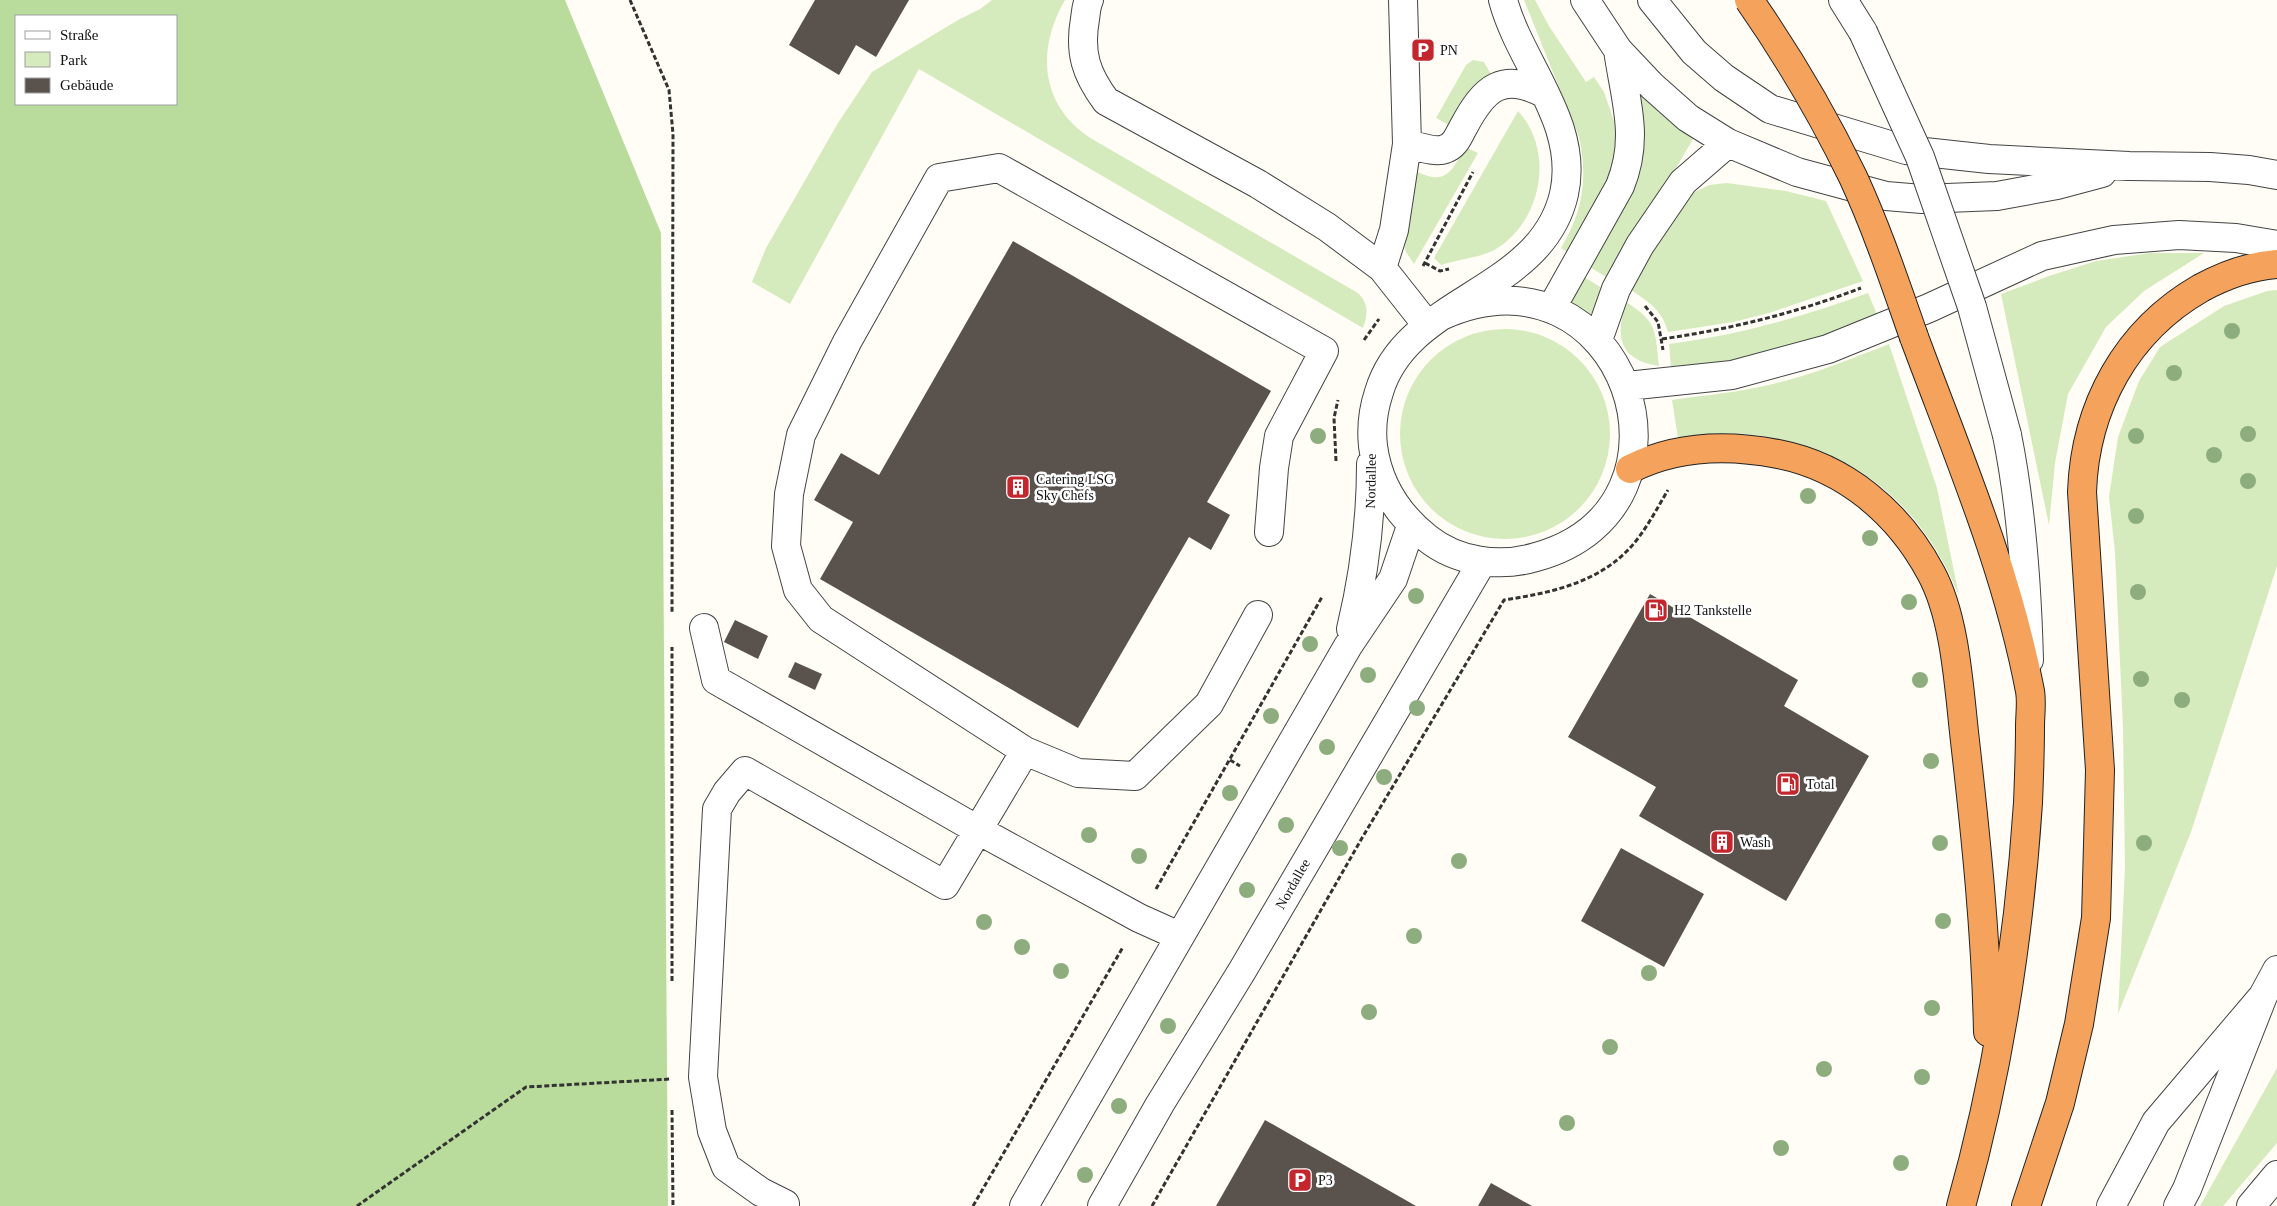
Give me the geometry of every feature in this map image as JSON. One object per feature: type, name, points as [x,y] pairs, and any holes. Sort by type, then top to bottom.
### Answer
[{"type":"highway","points":[[1749,0],[1822,116],[1853,178],[1883,249],[1996,565],[2031,694],[2028,792],[2017,930],[2005,1008],[1973,1163],[1961,1206]]},
{"type":"highway","points":[[2026,1206],[2060,1103],[2079,1024],[2096,918],[2100,770],[2082,492],[2085,457],[2092,423],[2105,390],[2123,359],[2160,317],[2176,304],[2212,282],[2251,268],[2277,264]]},
{"type":"highway","points":[[1630,468],[1646,460],[1674,452],[1711,447],[1755,449],[1801,460],[1856,486],[1881,506],[1900,524],[1932,575],[1952,640],[1974,810],[1987,984],[1989,1086]]},
{"type":"street","points":[[1089,0],[1083,31],[1083,54],[1092,82],[1106,101],[1258,184],[1327,227],[1382,268],[1434,320]]},
{"type":"street","points":[[1382,268],[1394,230],[1407,144],[1403,0]]},
{"type":"street","points":[[1434,320],[1462,306],[1484,301],[1530,302],[1551,309],[1577,322],[1598,340],[1615,362],[1626,386],[1632,406],[1635,427],[1630,468],[1620,492],[1606,513],[1589,532],[1556,552],[1520,562],[1482,562],[1456,554],[1433,542],[1412,526],[1395,506],[1383,484],[1375,460],[1372,434],[1374,406],[1382,380],[1396,355],[1410,339],[1434,320],[1500,279],[1518,264],[1540,243],[1554,220],[1564,195],[1568,165],[1561,134],[1545,94],[1508,16],[1503,0]]},
{"type":"street","points":[[1585,0],[1618,50],[1652,86],[1688,118],[1728,143],[1790,169],[1834,183],[1886,196],[1922,199],[1997,196],[2057,185],[2129,166]]},
{"type":"street","points":[[1652,0],[1694,52],[1724,78],[1770,109],[1906,150],[1989,160],[2129,166],[2210,167],[2249,170],[2277,175]]},
{"type":"street","points":[[1843,0],[1863,32],[1920,157],[1972,307],[2007,435],[2013,467],[2026,574],[2031,694]]},
{"type":"street","points":[[1551,309],[1620,186],[1627,168],[1631,133],[1618,50]]},
{"type":"street","points":[[1407,144],[1442,150],[1454,145],[1477,104],[1489,90],[1506,83],[1526,86],[1545,94]]},
{"type":"street","points":[[1598,340],[1616,288],[1640,245],[1683,182],[1728,143]]},
{"type":"street","points":[[1258,615],[1209,704],[1135,776],[1078,773],[1025,751],[821,619],[798,590],[786,546],[789,494],[801,435],[847,342],[939,178],[999,168],[1324,351],[1279,436],[1274,468],[1269,532]]},
{"type":"street","points":[[1626,386],[1732,375],[1828,350],[1929,308],[2042,256],[2114,240],[2178,235],[2236,238],[2277,245]]},
{"type":"street","name":"Nordallee","points":[[1348,646],[1362,584],[1371,508],[1372,434]]},
{"type":"street","name":"Nordallee","points":[[1024,1206],[1348,646],[1393,578],[1412,526]]},
{"type":"street","name":"Nordallee","points":[[1102,1206],[1160,1104],[1247,963],[1482,562]]},
{"type":"street","points":[[704,628],[716,680],[978,830],[1139,918],[1179,936]]},
{"type":"street","points":[[785,1204],[761,1192],[726,1168],[712,1130],[703,1077],[717,809],[727,792],[745,771],[945,886],[1025,751]]},
{"type":"street","points":[[2178,1206],[2187,1189],[2263,996],[2277,970]]},
{"type":"street","points":[[2111,1206],[2156,1122],[2263,996]]},
{"type":"street","points":[[2251,1206],[2277,1175]]},
{"type":"path","points":[[630,0],[669,90],[673,134],[672,620]]},
{"type":"path","points":[[1424,263],[1476,167]]},
{"type":"path","points":[[1616,288],[1645,306],[1658,322],[1662,339],[1666,383]]},
{"type":"path","points":[[1336,466],[1334,418],[1340,391]]},
{"type":"path","points":[[1152,1206],[1362,838],[1504,600],[1544,594],[1593,577],[1628,550],[1676,478],[1674,452]]},
{"type":"path","points":[[973,1206],[1325,593]]},
{"type":"path","points":[[672,640],[672,989]]},
{"type":"path","points":[[357,1206],[526,1087],[672,1078],[672,1088]]},
{"type":"path","points":[[672,1108],[673,1206]]},
{"type":"green space","points":[[0,0],[565,0],[661,233],[668,1206],[0,1206]]},
{"type":"green space","points":[[992,0],[1065,0],[1050,38],[1047,57],[1048,76],[1053,94],[1062,110],[1075,126],[1092,139],[1358,293],[1366,305],[1366,318],[1363,328],[919,69],[790,304],[752,282],[766,248],[838,123],[872,72],[958,20],[980,9]]},
{"type":"green space","points":[[1524,0],[1535,0],[1549,26],[1586,82],[1594,77],[1604,92],[1614,121],[1618,143],[1616,163],[1570,254],[1561,248],[1579,208],[1583,181],[1582,152],[1579,137]]},
{"type":"green space","points":[[1473,60],[1484,62],[1492,76],[1471,95],[1465,95],[1449,125],[1436,118],[1466,65]]},
{"type":"green space","points":[[1631,85],[1661,114],[1693,139],[1611,280],[1588,266],[1628,195]]},
{"type":"green space","points":[[1518,111],[1530,127],[1537,146],[1539,165],[1538,185],[1533,204],[1524,221],[1512,237],[1496,249],[1441,265],[1434,258]]},
{"type":"green space","points":[[1465,147],[1478,153],[1414,264],[1404,245],[1414,170],[1425,175],[1440,177],[1451,170],[1456,164]]},
{"type":"green space","points":[[1727,183],[1786,191],[1826,201],[1863,281],[1769,313],[1733,322],[1668,332],[1658,312],[1631,290],[1648,254],[1689,195],[1709,185]]},
{"type":"green space","points":[[2150,253],[2204,253],[2144,291],[2106,327],[2068,394],[2055,463],[2049,525],[2001,294],[2096,261]]},
{"type":"green space","points":[[1581,275],[1605,290],[1589,317],[1585,318],[1566,307]]},
{"type":"green space","points":[[2277,290],[2277,566],[2191,832],[2118,1014],[2125,867],[2123,728],[2115,552],[2109,497],[2118,437],[2139,381],[2160,347],[2224,306],[2267,291]]},
{"type":"green space","points":[[1868,293],[1878,317],[1776,350],[1725,361],[1671,367],[1669,344],[1720,336],[1770,324]]},
{"type":"green space","points":[[1626,302],[1644,316],[1653,328],[1659,366],[1635,358],[1623,345],[1621,326]]},
{"type":"green space","points":[[1495,329],[1515,329],[1536,333],[1555,341],[1572,353],[1586,367],[1598,384],[1606,403],[1610,434],[1606,465],[1598,484],[1586,501],[1572,515],[1555,527],[1536,535],[1515,539],[1495,539],[1474,535],[1455,527],[1438,515],[1424,501],[1412,484],[1404,465],[1400,444],[1400,424],[1404,403],[1412,384],[1424,367],[1438,353],[1455,341],[1474,333]]},
{"type":"green space","points":[[1889,344],[1937,488],[1959,596],[1943,562],[1924,532],[1902,506],[1877,483],[1848,464],[1817,450],[1783,440],[1746,434],[1712,434],[1678,438],[1672,400],[1767,386],[1820,370]]},
{"type":"green space","points":[[2277,1068],[2277,1143],[2223,1206],[2200,1206]]},
{"type":"building","points":[[815,0],[909,0],[876,57],[856,45],[839,75],[789,45]]},
{"type":"building","name":"Catering LSG Sky Chefs","points":[[1013,241],[1271,391],[1207,502],[1230,515],[1211,550],[1189,537],[1078,728],[820,579],[853,522],[814,500],[841,453],[879,475]]},
{"type":"building","points":[[1650,594],[1798,680],[1784,706],[1869,756],[1786,901],[1639,816],[1656,787],[1568,737]]},
{"type":"building","points":[[735,620],[768,636],[758,659],[724,642]]},
{"type":"building","points":[[795,662],[822,674],[815,690],[788,677]]},
{"type":"building","points":[[1621,848],[1704,894],[1664,967],[1581,921]]},
{"type":"building","name":"P3","points":[[1265,1120],[1416,1206],[1216,1206]]},
{"type":"building","points":[[1491,1183],[1532,1206],[1478,1206]]},
{"type":"place","name":"PN","points":[[1423,50]]},
{"type":"place","name":"Catering LSG Sky Chefs","points":[[1018,487]]},
{"type":"place","name":"H2 Tankstelle","points":[[1656,610]]},
{"type":"place","name":"Total","points":[[1788,784]]},
{"type":"place","name":"Wash","points":[[1722,842]]},
{"type":"place","name":"P3","points":[[1300,1180]]}]
